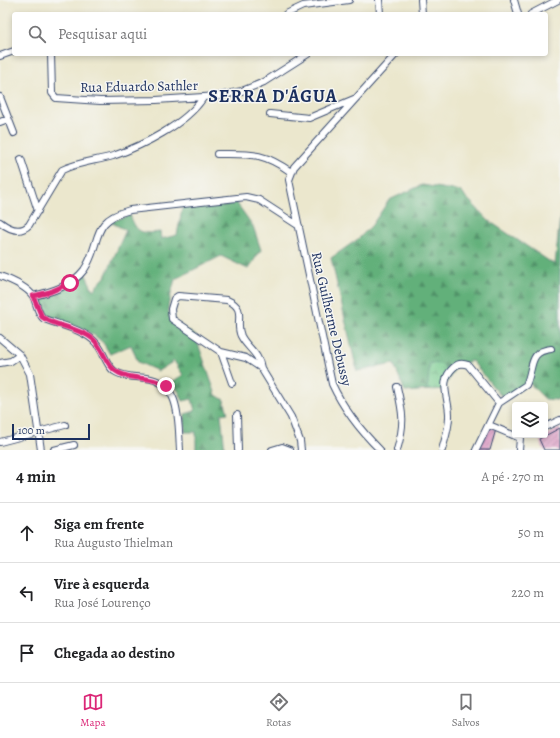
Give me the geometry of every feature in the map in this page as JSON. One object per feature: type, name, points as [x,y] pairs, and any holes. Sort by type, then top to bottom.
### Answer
[{"type":"street","points":[[290,12],[303,6],[349,0]]},
{"type":"street","points":[[379,0],[380,12]]},
{"type":"street","points":[[421,0],[422,12]]},
{"type":"street","points":[[514,0],[517,12]]},
{"type":"street","points":[[535,12],[558,0]]},
{"type":"street","points":[[0,56],[12,52]]},
{"type":"street","name":"Rua Eduardo Sathler","points":[[51,56],[52,93],[56,98],[100,101],[203,98],[242,91],[280,73],[305,56]]},
{"type":"street","points":[[217,154],[265,156],[291,172],[394,56]]},
{"type":"street","points":[[0,96],[14,133]]},
{"type":"street","points":[[0,222],[6,227],[24,230],[38,211],[62,170],[69,166],[112,156],[147,140],[188,115],[203,98]]},
{"type":"street","points":[[270,114],[309,118],[356,98]]},
{"type":"street","points":[[0,122],[8,119]]},
{"type":"street","points":[[21,159],[38,211]]},
{"type":"street","name":"Rua Guilherme Debussy","points":[[291,172],[289,180],[332,384],[345,410],[364,434],[380,450]]},
{"type":"street","points":[[33,296],[50,292],[70,283],[85,268],[103,224],[118,213],[130,210],[246,197],[259,200],[299,226]]},
{"type":"street","points":[[0,276],[12,281],[33,296],[42,317],[92,338],[100,347],[114,370],[123,375],[154,380],[166,386],[176,404],[180,450]]},
{"type":"street","points":[[261,368],[246,358],[221,352],[172,319],[171,309],[175,297],[227,300],[233,303],[239,310],[241,335],[254,351],[261,368],[291,417],[300,441],[301,450]]},
{"type":"street","points":[[0,338],[20,355],[30,374],[40,432],[41,450]]},
{"type":"street","points":[[476,450],[499,403],[526,385],[535,354],[542,350],[551,349]]},
{"type":"street","points":[[221,352],[232,383]]},
{"type":"street","points":[[0,363],[11,361],[20,355]]},
{"type":"street","points":[[442,450],[450,415],[445,395],[445,384],[447,376],[456,365],[463,363],[473,369],[499,403]]},
{"type":"street","points":[[397,387],[402,408],[403,425],[397,450]]},
{"type":"street","points":[[238,415],[238,450]]},
{"type":"street","points":[[548,426],[560,420]]},
{"type":"street","points":[[0,442],[65,425]]},
{"type":"street","points":[[488,425],[512,435]]},
{"type":"street","points":[[519,450],[520,438]]},
{"type":"street","points":[[54,450],[74,445]]},
{"type":"street","points":[[272,450],[282,447],[290,450]]},
{"type":"green space","points":[[422,185],[460,191],[489,221],[555,265],[560,216],[560,397],[557,400],[545,399],[528,382],[510,397],[500,395],[472,361],[456,365],[444,389],[405,392],[394,364],[357,371],[331,258],[358,239],[372,225],[389,200]]},
{"type":"green space","points":[[236,202],[253,226],[261,250],[248,269],[221,256],[175,279],[168,306],[170,319],[195,335],[216,395],[224,400],[228,413],[221,414],[225,450],[196,450],[196,432],[185,432],[185,414],[195,411],[192,399],[183,401],[178,390],[170,383],[183,375],[174,361],[158,371],[138,362],[131,345],[110,354],[105,345],[90,333],[75,326],[45,317],[41,300],[69,286],[85,273],[93,290],[105,277],[126,230],[110,222],[130,215],[135,226],[140,231],[148,233],[160,232],[161,239],[177,235],[183,204]]},
{"type":"green space","points":[[430,363],[440,364],[450,370],[444,389],[427,390]]},
{"type":"building","points":[[489,426],[496,429],[490,450],[478,450]]},
{"type":"building","points":[[560,428],[560,450],[544,450],[539,439],[548,438],[548,434]]},
{"type":"district","name":"SERRA D'ÁGUA","points":[[273,96]]},
{"type":"route","points":[[70,283],[50,292],[33,296],[42,317],[92,338],[104,353],[109,366],[117,373],[126,376],[150,378],[166,386]]}]
